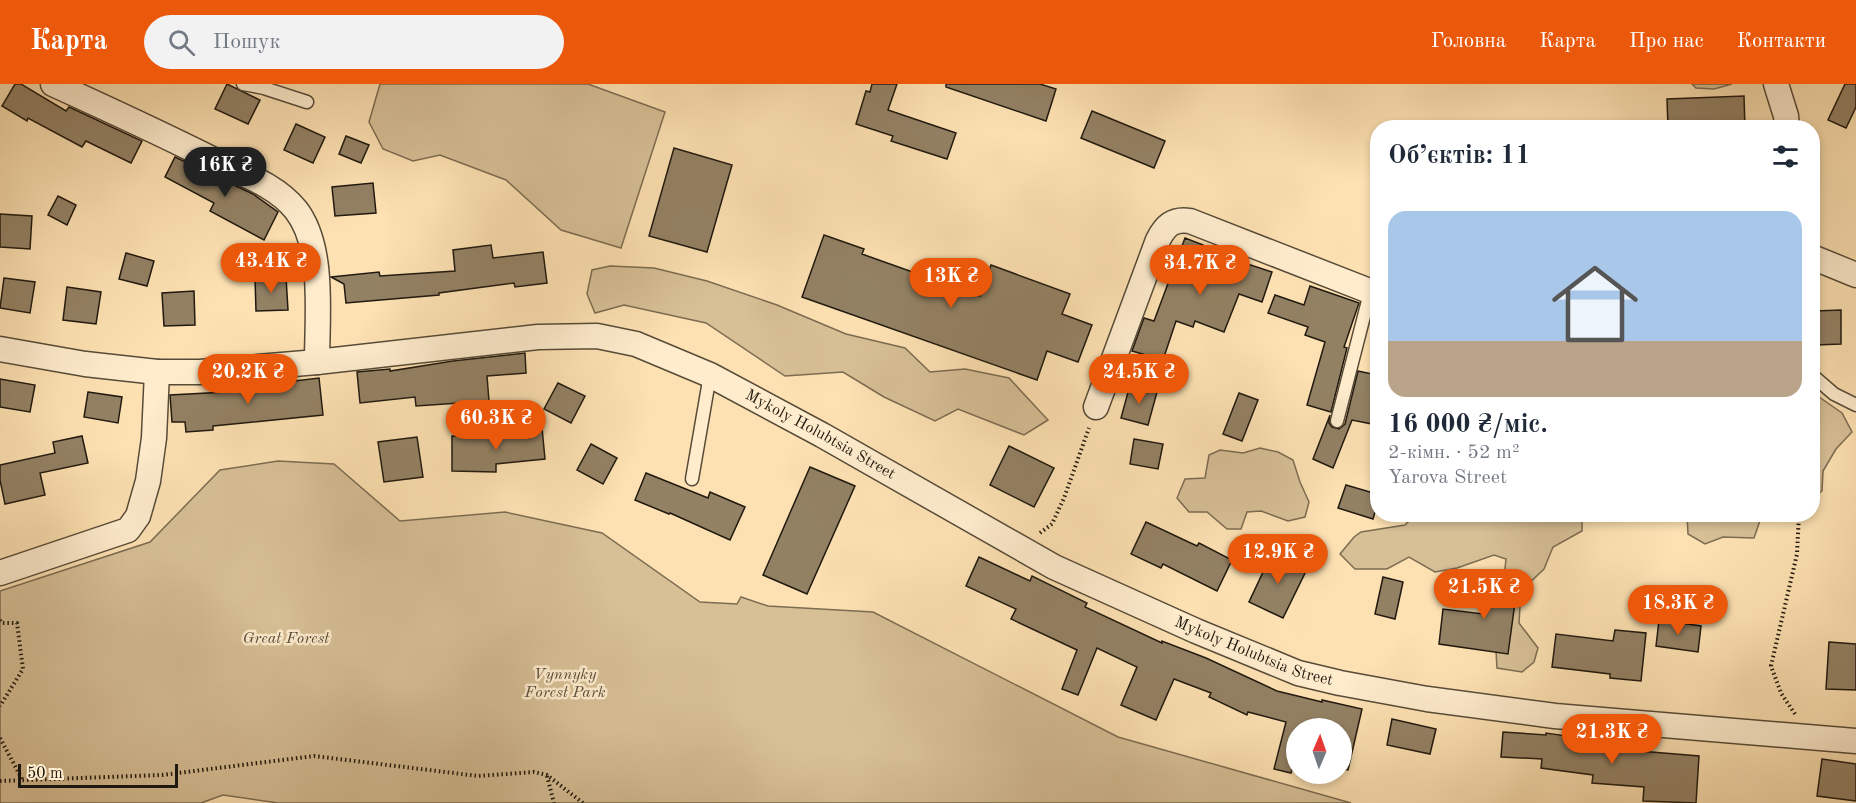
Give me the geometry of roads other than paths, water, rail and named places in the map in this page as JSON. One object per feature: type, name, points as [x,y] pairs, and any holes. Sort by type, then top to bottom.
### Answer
[{"type":"street","points":[[53,84],[154,130],[255,180],[276,192],[296,210],[314,251],[318,282],[317,362]]},
{"type":"street","points":[[1776,84],[1786,120]]},
{"type":"street","points":[[1096,407],[1158,240],[1163,229],[1171,223],[1181,219],[1190,221],[1370,291]]},
{"type":"street","points":[[1820,260],[1856,275]]},
{"type":"street","name":"Mykoly Holubtsia Street","points":[[0,349],[86,364],[157,372],[200,372],[317,362],[538,337],[597,336],[636,344],[710,375],[1054,567],[1196,631],[1298,673],[1427,699],[1556,716],[1856,741]]},
{"type":"street","points":[[0,573],[128,530],[138,516],[148,481],[154,438],[157,372]]},
{"type":"lane","points":[[243,84],[264,88],[307,102]]},
{"type":"lane","points":[[1337,421],[1370,307]]},
{"type":"lane","points":[[692,479],[710,375]]},
{"type":"lane","points":[[1820,382],[1834,394],[1856,405]]},
{"type":"park label","name":"Great Forest","points":[[286,639]]},
{"type":"park label","name":"Vynnyky Forest Park","points":[[565,684]]}]
